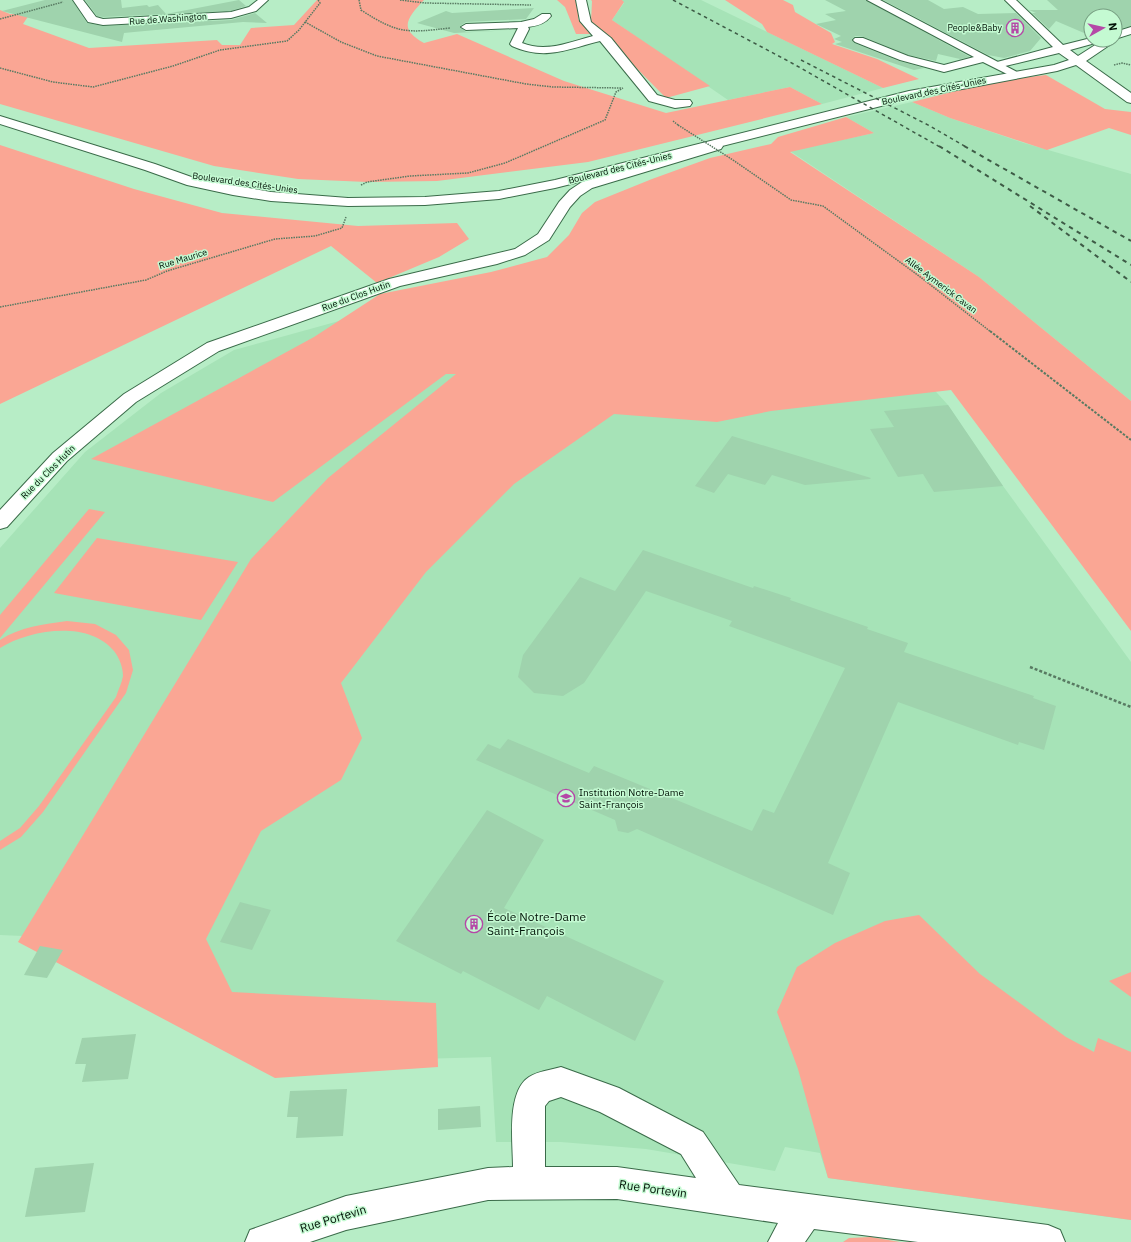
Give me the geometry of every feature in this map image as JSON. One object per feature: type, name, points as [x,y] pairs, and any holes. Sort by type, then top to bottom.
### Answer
[{"type":"main road","name":"Rue de Washington","points":[[78,0],[92,20],[103,22],[231,15],[251,11],[260,5],[264,0]]},
{"type":"main road","points":[[581,0],[583,3],[584,20],[601,37],[607,40],[653,98],[675,104],[686,103]]},
{"type":"main road","points":[[872,0],[1015,74]]},
{"type":"main road","points":[[1010,0],[1042,31],[1131,92]]},
{"type":"main road","points":[[1022,0],[1058,35],[1066,47]]},
{"type":"main road","points":[[466,27],[521,25],[538,22],[546,16]]},
{"type":"main road","points":[[521,25],[524,29],[516,44],[526,50],[546,52],[601,37]]},
{"type":"main road","points":[[1042,31],[1050,46],[1049,52]]},
{"type":"main road","points":[[859,40],[904,58],[944,69],[983,58]]},
{"type":"main road","name":"Boulevard des Cités-Unies","points":[[156,169],[264,188],[303,191],[404,193],[476,187],[530,179],[609,162],[1083,43]]},
{"type":"main road","name":"Boulevard des Cités-Unies","points":[[0,120],[156,169],[196,184],[227,190],[300,199],[353,201],[426,200],[500,194],[563,182],[909,95],[1015,74],[1057,68],[1081,59],[1097,48]]},
{"type":"main road","points":[[1081,59],[1100,78],[1131,100]]},
{"type":"main road","points":[[1036,71],[1100,78]]},
{"type":"main road","name":"Rue du Clos Hutin","points":[[0,522],[60,457],[130,398],[213,347],[395,282],[490,261],[520,252],[544,237],[564,205],[575,193],[587,185],[742,138]]},
{"type":"main road","points":[[529,1184],[529,1102],[540,1088],[561,1082],[608,1098],[692,1143],[729,1199]]},
{"type":"main road","name":"Rue Portevin","points":[[262,1242],[346,1213],[488,1184],[617,1183],[806,1211],[1048,1242]]},
{"type":"main road","points":[[785,1242],[806,1211]]},
{"type":"path","points":[[0,68],[53,82],[93,87],[173,66],[220,50],[287,40],[305,22],[320,3],[318,0]]},
{"type":"path","points":[[359,0],[361,10],[379,21],[401,31],[419,32],[466,27]]},
{"type":"path","points":[[400,0],[425,4],[521,4],[541,7],[546,16]]},
{"type":"path","points":[[0,19],[63,2]]},
{"type":"path","points":[[305,22],[358,50],[377,56],[526,84],[554,87],[624,88],[616,92],[605,120],[505,163],[468,173],[376,180],[367,182],[358,187],[365,187]]},
{"type":"path","name":"Allée Aymerick Cavan","points":[[678,125],[733,160],[791,200],[823,206],[925,281],[1131,440]]},
{"type":"path","name":"Rue Maurice","points":[[0,308],[146,280],[168,271],[275,239],[321,234],[342,228],[353,201]]},
{"type":"path","points":[[1030,667],[1131,708]]},
{"type":"shaded area","points":[[317,0],[424,0],[413,12],[408,23],[408,28],[416,38],[424,43],[457,34],[564,81],[666,113],[790,87],[822,104],[588,162],[437,181],[367,182],[298,179],[214,166],[0,104],[0,10],[10,14],[29,15],[23,24],[89,48],[217,40],[222,45],[240,45],[251,28],[294,25]]},
{"type":"shaded area","points":[[557,0],[575,0],[579,3],[578,19],[592,34],[576,34],[565,7]]},
{"type":"shaded area","points":[[591,0],[622,0],[624,2],[612,20],[710,86],[666,98],[591,22]]},
{"type":"shaded area","points":[[622,0],[701,0],[883,88],[822,104],[790,87],[728,100],[612,20],[624,3]]},
{"type":"shaded area","points":[[725,0],[783,0],[793,5],[795,12],[831,33],[835,42],[832,44],[877,59],[919,79],[883,88],[767,32],[762,24]]},
{"type":"shaded area","points":[[1046,75],[1105,109],[1131,112],[1131,135],[1109,128],[1047,150],[950,118],[912,102],[996,81]]},
{"type":"shaded area","points":[[912,102],[950,118],[1024,143],[1131,174],[1131,401],[979,277],[790,151],[874,133],[846,117]]},
{"type":"shaded area","points":[[846,117],[874,133],[790,152],[979,277],[1131,401],[1131,631],[951,390],[771,411],[717,422],[614,414],[514,484],[426,572],[341,683],[362,738],[341,780],[261,831],[206,939],[232,992],[436,1003],[438,1067],[275,1078],[18,942],[251,559],[328,478],[456,374],[446,374],[273,502],[91,459],[314,337],[380,294],[491,272],[547,257],[569,235],[582,213],[595,202],[710,158],[771,144],[778,137]]},
{"type":"shaded area","points":[[0,145],[134,189],[222,213],[358,226],[457,223],[469,239],[439,257],[377,283],[331,246],[0,404]]},
{"type":"shaded area","name":"Institution Notre‐Dame Saint‐François","points":[[433,295],[928,383],[948,405],[1003,486],[1131,662],[1131,1220],[828,1178],[820,1153],[785,1147],[775,1171],[646,1149],[561,1142],[496,1142],[491,1057],[271,1063],[138,941],[0,935],[0,548],[85,452],[161,393],[234,350]]},
{"type":"shaded area","points":[[89,509],[105,512],[0,638],[0,615]]},
{"type":"shaded area","points":[[97,538],[238,562],[201,620],[54,593]]},
{"type":"shaded area","points":[[67,621],[95,624],[116,635],[129,650],[133,670],[126,693],[43,812],[21,837],[0,850],[0,841],[20,828],[39,806],[116,697],[122,681],[122,669],[116,653],[103,641],[90,635],[75,631],[43,632],[12,641],[0,648],[0,640],[16,632],[41,625]]},
{"type":"shaded area","points":[[919,915],[980,974],[1066,1037],[1094,1052],[1098,1038],[1131,1052],[1131,1220],[828,1178],[798,1069],[777,1012],[797,967],[835,943],[885,921]]},
{"type":"shaded area","points":[[1131,972],[1131,997],[1109,981]]},
{"type":"shaded area","points":[[871,1237],[900,1242],[843,1242],[849,1238]]},
{"type":"building","points":[[45,0],[72,0],[87,23],[103,26],[231,20],[255,13],[267,23],[243,22],[124,33],[122,42],[2,11]]},
{"type":"building","points":[[85,0],[121,0],[122,8],[147,5],[149,7],[158,5],[166,14],[239,0],[246,6],[231,11],[103,17],[97,16]]},
{"type":"building","points":[[825,0],[866,0],[970,57],[960,59],[938,54],[936,61],[908,55],[864,37],[855,36],[852,39],[854,43],[899,61],[924,68],[914,70],[835,44],[842,42],[834,39],[841,36],[816,24],[836,20],[825,14],[846,11]]},
{"type":"building","points":[[883,0],[928,0],[944,9],[963,7],[978,14],[1016,13],[1041,38],[1030,51],[1004,58],[988,55]]},
{"type":"building","points":[[1047,0],[1131,0],[1131,26],[1123,28],[1123,8],[1083,8],[1083,33],[1056,21],[1049,29],[1032,13],[1036,13],[1029,10],[1058,10]]},
{"type":"building","points":[[534,8],[526,19],[466,22],[460,26],[466,32],[515,30],[454,33],[417,23],[446,11],[452,13]]},
{"type":"building","points":[[948,405],[1003,486],[934,492],[923,474],[898,477],[870,429],[894,427],[884,411]]},
{"type":"building","points":[[732,436],[871,478],[805,485],[772,475],[765,485],[728,474],[714,493],[695,486]]},
{"type":"building","points":[[643,550],[753,588],[754,586],[791,598],[790,600],[868,627],[867,629],[908,643],[904,652],[1034,696],[1033,698],[1056,706],[1044,750],[1019,742],[1018,745],[898,702],[828,863],[850,873],[833,915],[637,829],[628,833],[618,831],[615,820],[476,760],[488,744],[500,749],[508,739],[589,773],[594,766],[752,831],[763,809],[774,813],[845,668],[729,626],[732,621],[646,591],[584,683],[563,696],[534,693],[518,677],[523,655],[580,577],[615,591]]},
{"type":"building","name":"École Notre-Dame Saint-François","points":[[487,810],[544,840],[504,908],[664,981],[635,1041],[547,996],[539,1010],[463,971],[461,974],[396,941]]},
{"type":"building","points":[[240,902],[271,910],[252,950],[220,942]]},
{"type":"building","points":[[40,946],[63,950],[47,978],[24,975]]},
{"type":"building","points":[[136,1034],[128,1079],[82,1082],[86,1064],[75,1064],[82,1038]]},
{"type":"building","points":[[347,1089],[343,1136],[296,1138],[298,1117],[287,1117],[290,1091]]},
{"type":"building","points":[[480,1106],[481,1127],[438,1130],[438,1109]]},
{"type":"building","points":[[94,1163],[85,1212],[25,1217],[35,1168]]},
{"type":"railway","points":[[673,0],[790,62],[940,147]]},
{"type":"railway","points":[[801,60],[930,126],[966,147]]},
{"type":"railway","points":[[939,146],[1131,265]]},
{"type":"railway","points":[[964,146],[1131,241]]},
{"type":"railway","points":[[1030,206],[1131,282]]},
{"type":"place","name":"People&Baby","points":[[1015,28]]},
{"type":"place","name":"Institution Notre‐Dame Saint‐François","points":[[566,798]]},
{"type":"place","name":"École Notre-Dame Saint-François","points":[[474,924]]}]
